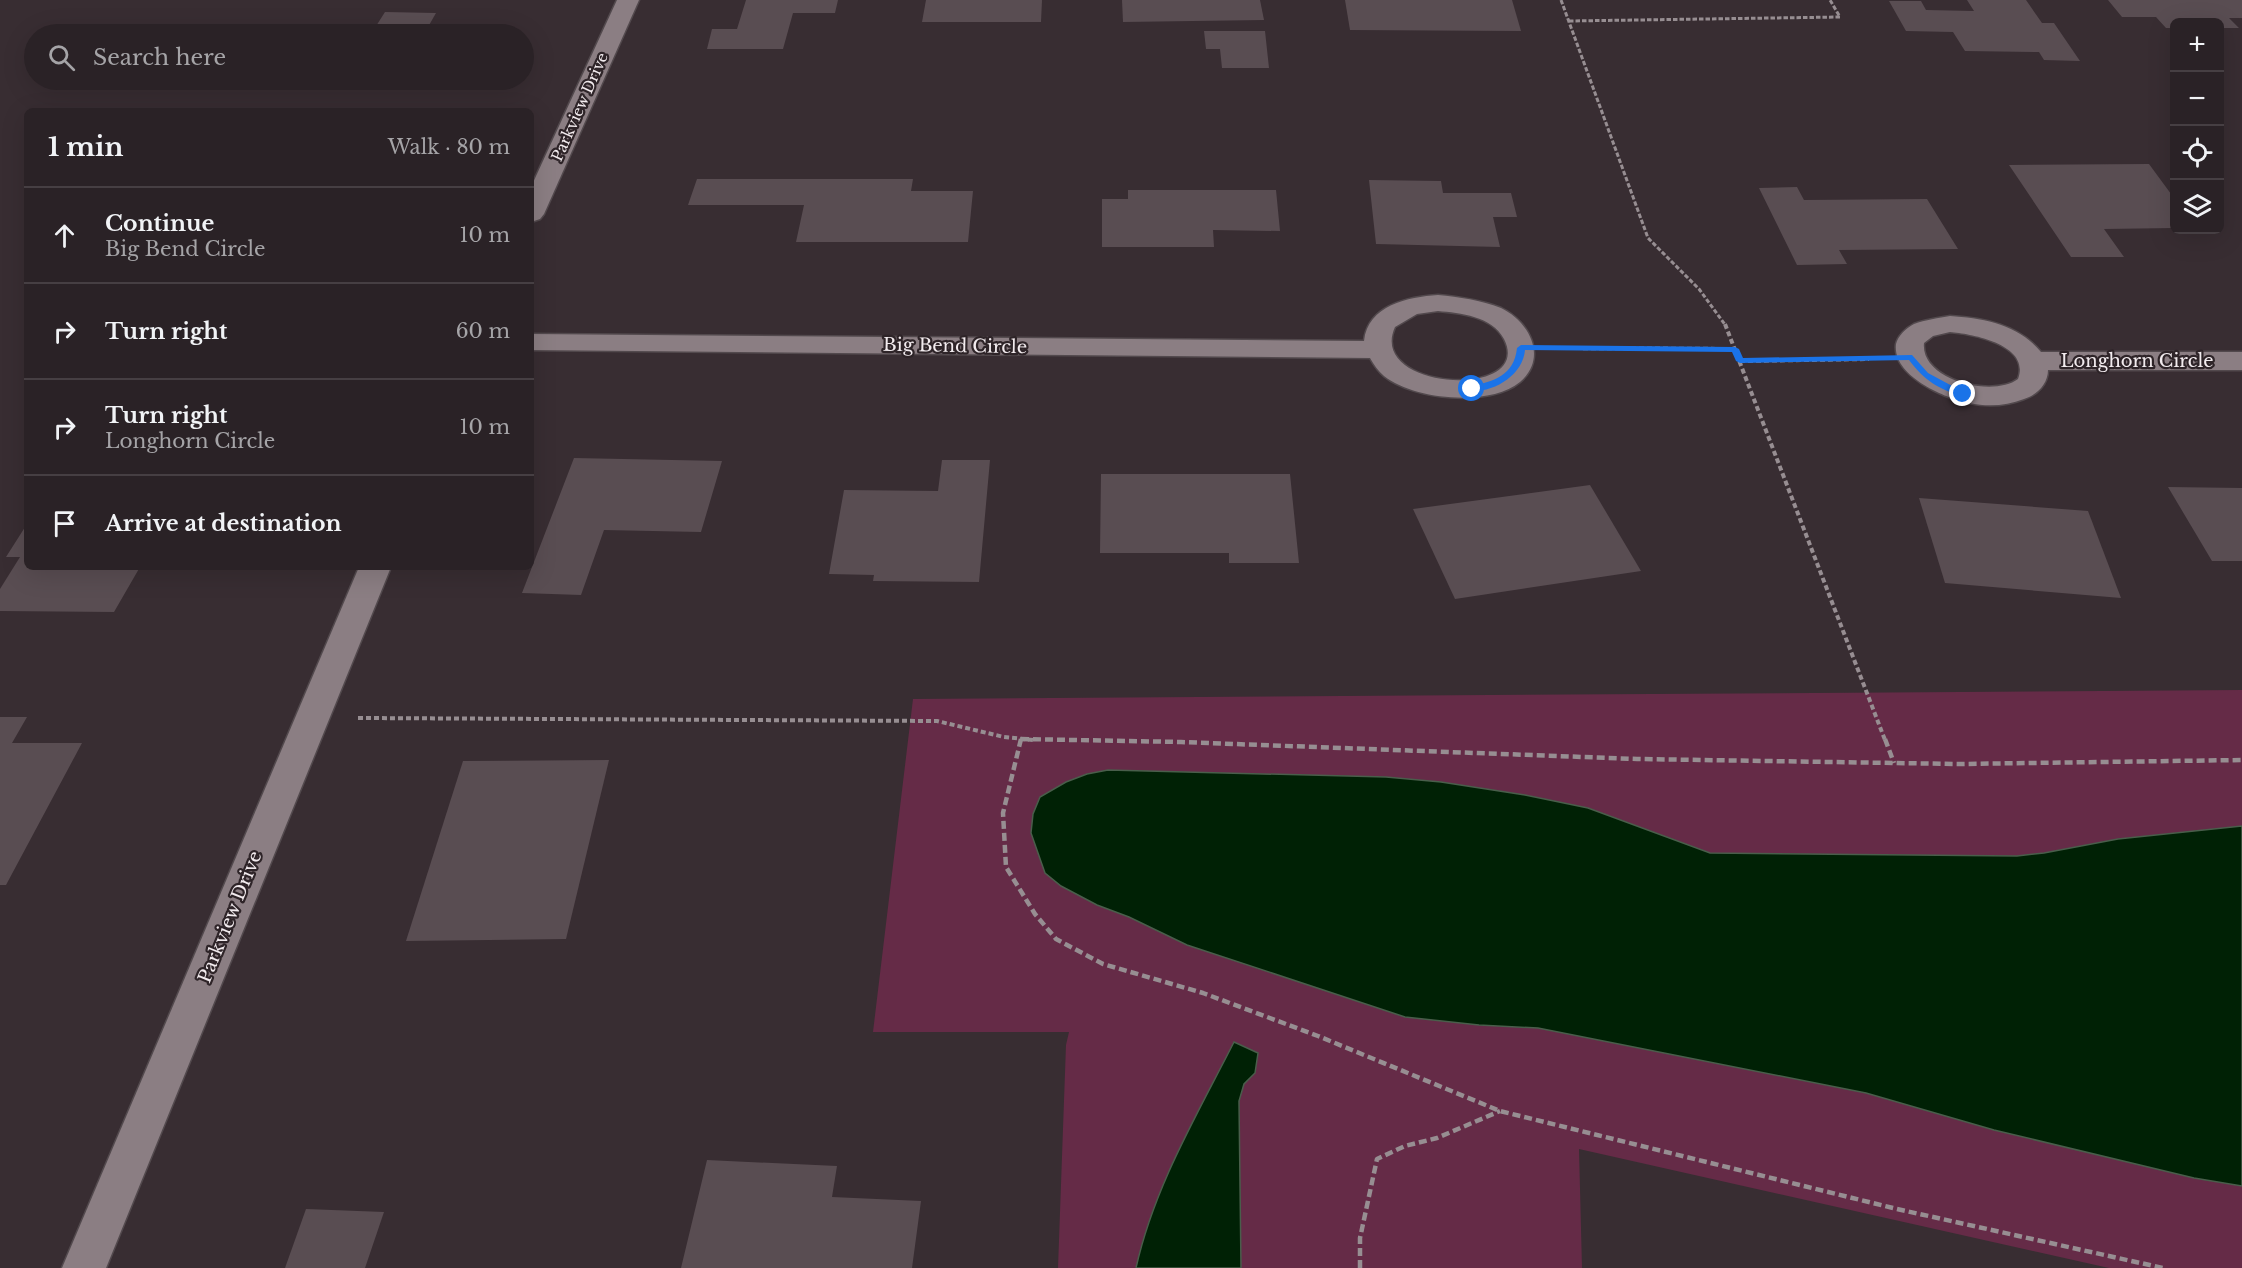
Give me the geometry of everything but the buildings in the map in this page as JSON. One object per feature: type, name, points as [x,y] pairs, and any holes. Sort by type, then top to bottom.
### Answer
[{"type":"street","name":"Parkview Drive","points":[[534,207],[628,0]]},
{"type":"street","points":[[1438,303],[1461,305],[1483,311],[1502,321],[1515,333],[1521,348],[1520,362],[1510,374],[1494,384],[1472,389],[1448,390],[1424,385],[1403,376],[1387,364],[1378,350],[1377,336],[1383,323],[1397,312],[1415,305],[1438,303]]},
{"type":"street","points":[[1912,358],[1909,351],[1911,341],[1920,332],[1933,326],[1950,324],[1980,328],[2008,338],[2023,349],[2032,361]]},
{"type":"street","name":"Big Bend Circle","points":[[534,342],[1378,350]]},
{"type":"street","name":"Longhorn Circle","points":[[1912,358],[1925,375],[1942,386],[1963,394],[1985,398],[2005,397],[2022,392],[2032,384],[2036,373],[2032,361],[2242,361]]},
{"type":"street","name":"Parkview Drive","points":[[84,1268],[374,570]]},
{"type":"path","points":[[1561,0],[1648,238],[1699,289],[1725,324],[1893,763]]},
{"type":"path","points":[[1569,21],[1840,17],[1830,0]]},
{"type":"path","points":[[1521,348],[1735,349]]},
{"type":"path","points":[[1740,361],[1912,358]]},
{"type":"path","points":[[312,717],[937,721],[1021,739],[1181,742],[1637,759],[1893,763],[2242,760]]},
{"type":"path","points":[[1021,739],[1003,813],[1006,867],[1035,914],[1056,939],[1103,964],[1203,993],[1318,1036],[1500,1111],[1897,1209],[2163,1268]]},
{"type":"path","points":[[1360,1268],[1360,1238],[1377,1159],[1405,1146],[1437,1138],[1500,1111]]},
{"type":"shaded area","points":[[2242,690],[2242,1268],[2109,1268],[1579,1149],[1582,1268],[1058,1268],[1066,1045],[1069,1032],[873,1032],[913,699]]},
{"type":"shaded area","points":[[1108,770],[1386,777],[1441,782],[1525,795],[1588,808],[1710,853],[2017,856],[2118,839],[2242,826],[2242,1186],[2194,1178],[1994,1130],[1866,1093],[1538,1028],[1479,1025],[1405,1017],[1187,945],[1129,917],[1097,905],[1061,886],[1045,873],[1031,833],[1033,814],[1040,797],[1066,782],[1087,774]]},
{"type":"shaded area","points":[[1234,1042],[1258,1053],[1255,1073],[1244,1084],[1239,1101],[1241,1268],[1136,1268],[1165,1180]]},
{"type":"route","points":[[1472,389],[1494,384],[1510,374],[1520,362],[1521,348],[1735,349],[1740,361],[1912,358],[1925,375],[1942,386],[1963,394]]}]
